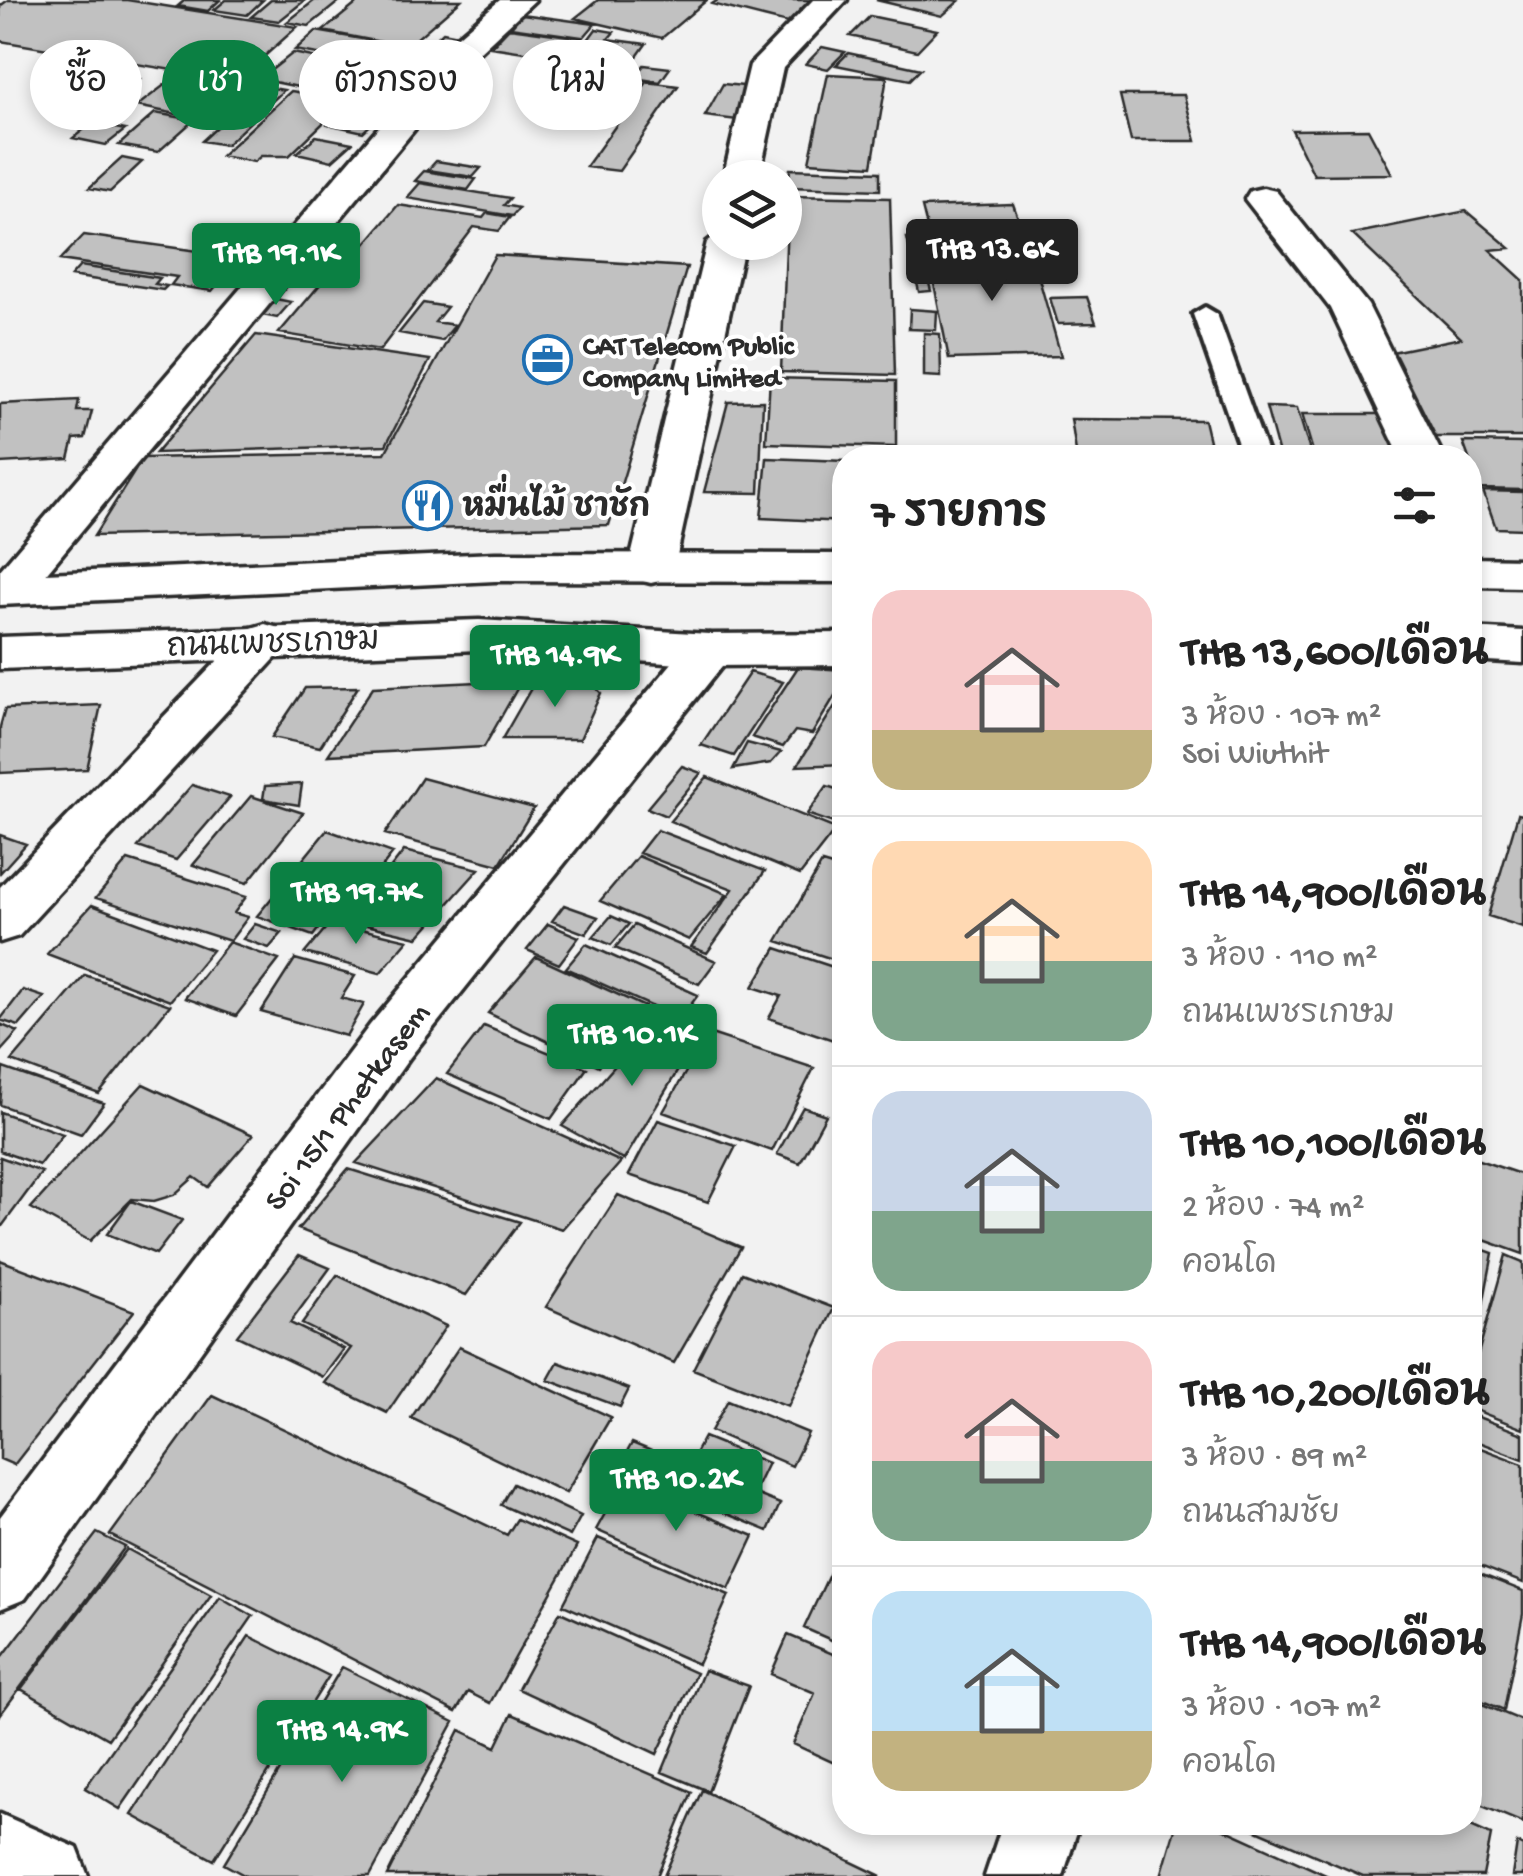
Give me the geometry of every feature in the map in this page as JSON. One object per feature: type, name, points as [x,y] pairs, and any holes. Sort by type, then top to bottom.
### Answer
[{"type":"street","points":[[4,590],[465,47],[519,0]]},
{"type":"street","points":[[746,160],[767,65],[831,0]]},
{"type":"street","points":[[1263,198],[1348,305],[1417,445]]},
{"type":"street","points":[[652,569],[722,260]]},
{"type":"street","name":"ถนนเพชรเกษม","points":[[4,590],[495,567],[832,568]]},
{"type":"street","points":[[1482,569],[1523,573]]},
{"type":"street","name":"ถนนเพชรเกษม","points":[[0,653],[264,640],[478,635],[708,650],[832,649]]},
{"type":"street","points":[[0,922],[264,640]]},
{"type":"street","points":[[1482,645],[1523,647]]},
{"type":"street","name":"Soi 15/1 Phetkasem","points":[[0,1575],[390,1041],[708,650]]},
{"type":"street","points":[[1024,1876],[1038,1835]]},
{"type":"street","points":[[0,1854],[49,1876]]},
{"type":"lane","points":[[1205,314],[1251,445]]},
{"type":"building","points":[[8,0],[127,0],[297,27],[279,43],[279,40],[162,40],[162,68],[142,65],[142,40],[30,40],[30,46],[0,41],[0,6]]},
{"type":"building","points":[[185,0],[220,0],[208,11],[178,6]]},
{"type":"building","points":[[226,0],[263,0],[247,15],[214,10]]},
{"type":"building","points":[[271,0],[304,1],[279,21],[251,17]]},
{"type":"building","points":[[315,0],[341,0],[309,26],[287,22]]},
{"type":"building","points":[[361,0],[461,0],[415,40],[370,40],[323,31]]},
{"type":"building","points":[[598,0],[707,0],[662,38],[575,18]]},
{"type":"building","points":[[718,0],[819,0],[791,24],[712,4]]},
{"type":"building","points":[[876,0],[953,0],[959,1],[942,16]]},
{"type":"building","points":[[522,14],[595,24],[583,38],[510,28]]},
{"type":"building","points":[[870,16],[937,30],[917,51],[850,36]]},
{"type":"building","points":[[510,27],[581,37],[513,40],[513,50],[493,45]]},
{"type":"building","points":[[596,29],[614,32],[608,39],[616,40],[588,40]]},
{"type":"building","points":[[316,31],[368,40],[306,40]]},
{"type":"building","points":[[443,32],[463,36],[459,40],[435,40]]},
{"type":"building","points":[[822,47],[845,52],[828,69],[806,64]]},
{"type":"building","points":[[293,53],[299,54],[299,87],[279,83],[279,64]]},
{"type":"building","points":[[848,53],[921,69],[910,80],[836,65]]},
{"type":"building","points":[[642,68],[670,68],[660,82],[642,79]]},
{"type":"building","points":[[828,74],[887,77],[872,166],[809,162]]},
{"type":"building","points":[[647,82],[678,86],[619,171],[586,167],[613,130],[642,130],[642,89]]},
{"type":"building","points":[[723,84],[754,87],[737,120],[705,116]]},
{"type":"building","points":[[162,87],[162,111],[142,107],[142,102]]},
{"type":"building","points":[[291,91],[299,92],[299,130],[316,130],[289,156],[261,156],[254,162],[221,156],[249,130],[279,130],[279,102]]},
{"type":"building","points":[[1120,95],[1184,95],[1196,141],[1131,141]]},
{"type":"building","points":[[155,113],[162,114],[162,130],[183,130],[158,152],[119,145],[136,130],[142,130],[142,125]]},
{"type":"building","points":[[1368,129],[1392,174],[1314,175],[1292,130]]},
{"type":"building","points":[[83,130],[125,130],[106,145],[73,138]]},
{"type":"building","points":[[214,130],[242,130],[226,145],[202,141]]},
{"type":"building","points":[[316,136],[352,143],[332,161],[297,153]]},
{"type":"building","points":[[122,158],[142,162],[110,192],[89,188]]},
{"type":"building","points":[[436,161],[481,168],[473,177],[428,170]]},
{"type":"building","points":[[802,169],[880,172],[880,190],[802,187]]},
{"type":"building","points":[[424,171],[476,179],[468,190],[415,181]]},
{"type":"building","points":[[420,183],[510,198],[504,205],[519,208],[512,216],[407,198]]},
{"type":"building","points":[[802,196],[890,198],[895,375],[781,372],[785,260],[802,260]]},
{"type":"building","points":[[1013,204],[1027,243],[932,247],[922,207]]},
{"type":"building","points":[[398,205],[483,218],[487,213],[510,217],[499,231],[474,227],[380,350],[279,333],[334,268],[344,269]]},
{"type":"building","points":[[1466,211],[1510,248],[1490,250],[1523,280],[1523,437],[1433,437],[1392,352],[1461,338],[1352,234]]},
{"type":"building","points":[[84,235],[240,257],[212,291],[171,285],[177,277],[60,260]]},
{"type":"building","points":[[927,237],[930,248],[920,248],[931,291],[919,292],[907,238]]},
{"type":"building","points":[[1030,247],[1061,356],[949,359],[927,249]]},
{"type":"building","name":"CAT Telecom Public Company Limited","points":[[495,255],[687,267],[609,525],[94,536],[143,458],[385,453]]},
{"type":"building","points":[[80,266],[160,278],[155,284],[167,286],[163,290],[71,276]]},
{"type":"building","points":[[1087,297],[1096,323],[1058,324],[1050,298]]},
{"type":"building","points":[[276,299],[291,302],[277,318],[262,315]]},
{"type":"building","points":[[423,303],[447,307],[435,322],[455,325],[442,341],[399,333]]},
{"type":"building","points":[[910,309],[937,311],[936,330],[909,329]]},
{"type":"building","points":[[924,333],[940,334],[941,377],[924,376]]},
{"type":"building","points":[[256,335],[430,360],[386,445],[156,453]]},
{"type":"building","points":[[770,378],[896,381],[896,445],[766,443]]},
{"type":"building","points":[[79,400],[77,411],[92,411],[85,438],[74,439],[69,459],[0,463],[0,404]]},
{"type":"building","points":[[763,401],[759,493],[704,492],[728,402]]},
{"type":"building","points":[[1266,407],[1297,408],[1308,445],[1276,445]]},
{"type":"building","points":[[1302,414],[1388,414],[1399,445],[1311,445]]},
{"type":"building","points":[[1071,419],[1204,420],[1210,445],[1075,445]]},
{"type":"building","points":[[1463,442],[1523,443],[1523,490],[1482,489],[1482,445]]},
{"type":"building","points":[[767,458],[832,460],[832,521],[761,518]]},
{"type":"building","points":[[1483,491],[1523,492],[1523,529],[1496,528]]},
{"type":"building","points":[[798,667],[832,669],[832,701],[812,734],[795,731],[783,747],[752,737]]},
{"type":"building","points":[[750,672],[783,682],[734,756],[701,745]]},
{"type":"building","points":[[585,676],[601,693],[580,739],[502,739],[537,678]]},
{"type":"building","points":[[522,680],[484,747],[328,755],[373,687]]},
{"type":"building","points":[[358,687],[320,747],[272,737],[305,688]]},
{"type":"building","points":[[101,705],[87,769],[0,773],[0,727],[5,709]]},
{"type":"building","points":[[832,711],[832,765],[797,766]]},
{"type":"building","points":[[747,743],[781,752],[771,763],[733,769]]},
{"type":"building","points":[[682,766],[701,773],[666,816],[647,808]]},
{"type":"building","points":[[707,777],[832,827],[832,834],[800,875],[670,821]]},
{"type":"building","points":[[422,778],[534,808],[499,865],[385,834]]},
{"type":"building","points":[[302,784],[299,805],[263,799],[265,786]]},
{"type":"building","points":[[192,785],[230,797],[176,860],[138,847]]},
{"type":"building","points":[[827,786],[832,788],[832,823],[807,814]]},
{"type":"building","points":[[251,796],[303,813],[247,883],[193,865]]},
{"type":"building","points":[[1518,814],[1523,815],[1523,927],[1488,916]]},
{"type":"building","points":[[327,830],[393,853],[341,921],[328,916],[313,936],[257,916]]},
{"type":"building","points":[[657,830],[765,871],[707,953],[691,947],[733,889],[639,853]]},
{"type":"building","points":[[0,835],[26,844],[0,873]]},
{"type":"building","points":[[404,851],[479,869],[418,937],[349,921]]},
{"type":"building","points":[[638,856],[727,894],[689,940],[600,901]]},
{"type":"building","points":[[128,860],[246,897],[234,913],[248,917],[230,941],[96,898]]},
{"type":"building","points":[[822,863],[832,866],[832,959],[777,941]]},
{"type":"building","points":[[92,905],[212,950],[170,1001],[47,954]]},
{"type":"building","points":[[564,905],[598,917],[586,934],[552,921]]},
{"type":"building","points":[[611,916],[629,924],[611,945],[593,937]]},
{"type":"building","points":[[331,922],[408,940],[380,973],[305,953]]},
{"type":"building","points":[[255,924],[282,933],[269,948],[243,939]]},
{"type":"building","points":[[548,924],[579,937],[559,964],[527,950]]},
{"type":"building","points":[[634,925],[716,961],[699,984],[615,948]]},
{"type":"building","points":[[229,942],[279,960],[236,1016],[185,998]]},
{"type":"building","points":[[586,944],[698,995],[680,1019],[566,968]]},
{"type":"building","points":[[776,948],[832,967],[832,1040],[769,1018],[781,996],[753,987]]},
{"type":"building","points":[[536,957],[645,1007],[599,1066],[488,1013]]},
{"type":"building","points":[[295,959],[355,976],[341,998],[364,1004],[346,1036],[261,1012]]},
{"type":"building","points":[[85,975],[170,1005],[99,1094],[12,1061]]},
{"type":"building","points":[[23,990],[44,997],[19,1026],[0,1020]]},
{"type":"building","points":[[658,1017],[698,1037],[624,1160],[562,1126]]},
{"type":"building","points":[[0,1024],[18,1032],[0,1052]]},
{"type":"building","points":[[484,1026],[587,1068],[551,1119],[447,1074]]},
{"type":"building","points":[[708,1033],[814,1068],[772,1151],[663,1112]]},
{"type":"building","points":[[3,1068],[104,1103],[81,1134],[0,1105]]},
{"type":"building","points":[[436,1078],[621,1162],[562,1229],[356,1163]]},
{"type":"building","points":[[143,1084],[253,1135],[208,1187],[194,1177],[174,1195],[154,1201],[132,1199],[90,1241],[31,1208]]},
{"type":"building","points":[[803,1107],[826,1115],[800,1163],[777,1154]]},
{"type":"building","points":[[0,1112],[63,1134],[39,1165],[0,1151]]},
{"type":"building","points":[[658,1120],[736,1146],[708,1202],[629,1175]]},
{"type":"building","points":[[0,1157],[42,1172],[0,1229]]},
{"type":"building","points":[[1482,1161],[1523,1175],[1523,1254],[1482,1239]]},
{"type":"building","points":[[348,1169],[520,1222],[466,1295],[298,1229]]},
{"type":"building","points":[[618,1195],[741,1247],[674,1363],[546,1307]]},
{"type":"building","points":[[131,1201],[182,1220],[156,1254],[107,1234]]},
{"type":"building","points":[[1482,1249],[1493,1253],[1482,1305]]},
{"type":"building","points":[[299,1255],[330,1268],[290,1323],[344,1349],[323,1377],[237,1336]]},
{"type":"building","points":[[1506,1255],[1523,1262],[1523,1429],[1482,1413],[1482,1340]]},
{"type":"building","points":[[0,1260],[134,1311],[14,1465],[0,1459]]},
{"type":"building","points":[[742,1273],[832,1307],[788,1406],[693,1369]]},
{"type":"building","points":[[337,1275],[446,1326],[387,1413],[325,1383],[351,1348],[302,1324]]},
{"type":"building","points":[[459,1347],[611,1417],[566,1493],[411,1418]]},
{"type":"building","points":[[558,1362],[629,1389],[620,1407],[548,1380]]},
{"type":"building","points":[[212,1395],[507,1535],[517,1519],[577,1546],[490,1703],[468,1692],[456,1712],[110,1535]]},
{"type":"building","points":[[728,1400],[808,1433],[792,1466],[711,1431]]},
{"type":"building","points":[[1482,1419],[1523,1434],[1523,1459],[1482,1444]]},
{"type":"building","points":[[704,1437],[768,1463],[756,1488],[691,1461]]},
{"type":"building","points":[[632,1443],[780,1504],[768,1531],[618,1469]]},
{"type":"building","points":[[1482,1449],[1523,1464],[1523,1583],[1482,1567]]},
{"type":"building","points":[[623,1481],[754,1536],[729,1589],[596,1530]]},
{"type":"building","points":[[513,1484],[581,1516],[570,1536],[501,1505]]},
{"type":"building","points":[[97,1533],[125,1547],[0,1715],[0,1660]]},
{"type":"building","points":[[598,1538],[729,1595],[698,1664],[563,1605]]},
{"type":"building","points":[[127,1549],[211,1595],[108,1739],[21,1689]]},
{"type":"building","points":[[832,1568],[832,1640],[804,1628]]},
{"type":"building","points":[[1482,1575],[1523,1591],[1523,1614],[1504,1710],[1482,1701]]},
{"type":"building","points":[[220,1597],[253,1616],[120,1809],[85,1788]]},
{"type":"building","points":[[560,1612],[696,1673],[657,1754],[518,1689]]},
{"type":"building","points":[[788,1635],[832,1654],[832,1762],[793,1744],[815,1693],[771,1674]]},
{"type":"building","points":[[249,1636],[329,1676],[214,1860],[132,1815]]},
{"type":"building","points":[[342,1667],[454,1722],[370,1876],[246,1876],[224,1864]]},
{"type":"building","points":[[704,1670],[749,1686],[708,1791],[662,1772]]},
{"type":"building","points":[[1482,1704],[1523,1721],[1523,1823],[1482,1806]]},
{"type":"building","points":[[512,1714],[692,1792],[657,1876],[387,1876],[460,1730],[496,1747]]},
{"type":"building","points":[[702,1790],[881,1876],[664,1876]]},
{"type":"building","points":[[1482,1831],[1491,1835],[1483,1876],[1363,1876],[1268,1835],[1482,1835]]},
{"type":"building","points":[[1173,1835],[1238,1835],[1328,1876],[1161,1876]]},
{"type":"building","points":[[1517,1843],[1523,1846],[1523,1876],[1512,1876]]},
{"type":"place","name":"CAT Telecom Public Company Limited","points":[[548,360]]},
{"type":"place","name":"หมื่นไม้ ชาชัก","points":[[427,505]]}]
